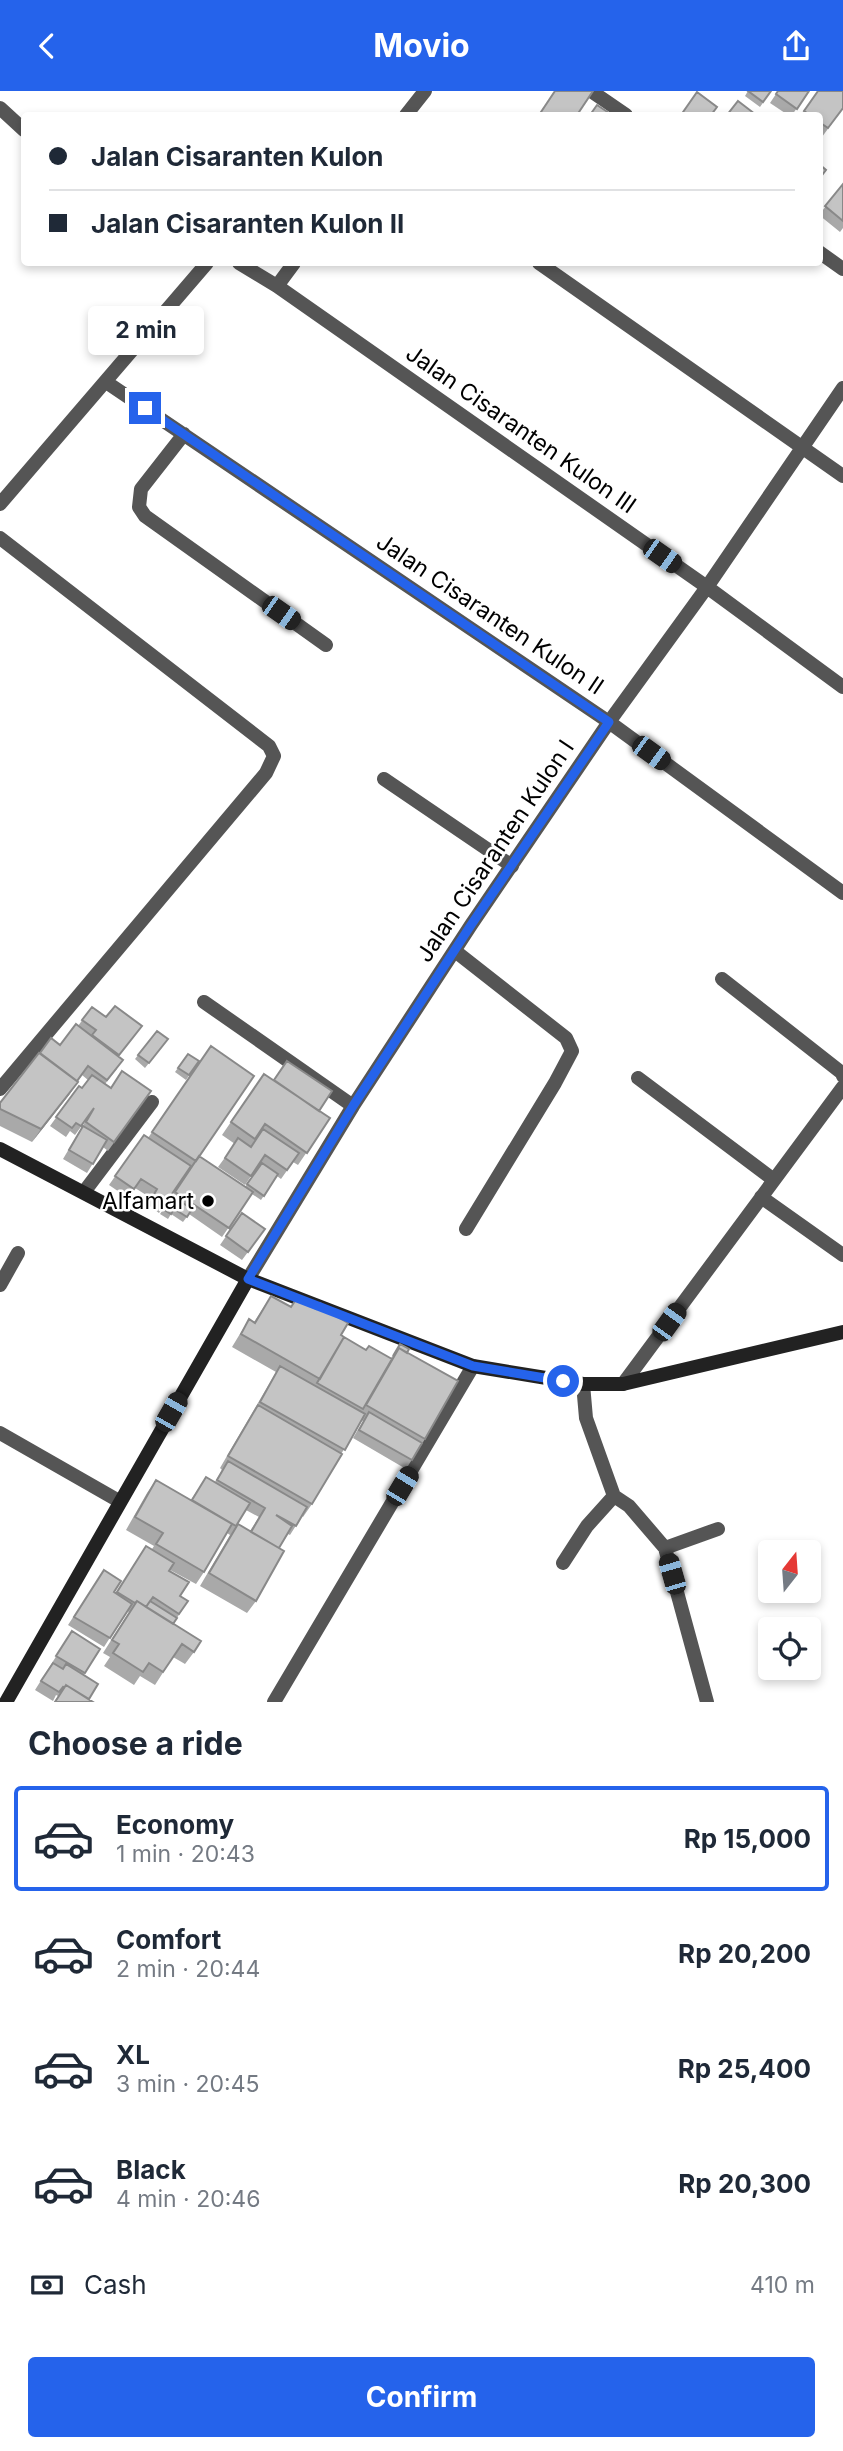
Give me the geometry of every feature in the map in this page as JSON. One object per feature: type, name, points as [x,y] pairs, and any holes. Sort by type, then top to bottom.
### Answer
[{"type":"main road","points":[[0,1149],[248,1279],[473,1366],[583,1384],[623,1384],[843,1332]]},
{"type":"main road","points":[[6,1702],[248,1279]]},
{"type":"street","points":[[408,112],[425,91]]},
{"type":"street","points":[[591,91],[622,112]]},
{"type":"street","points":[[1,111],[21,128]]},
{"type":"street","points":[[823,255],[843,269]]},
{"type":"street","points":[[0,504],[204,266]]},
{"type":"street","name":"Jalan Cisaranten Kulon III","points":[[244,266],[277,286],[707,587],[843,687]]},
{"type":"street","points":[[277,286],[292,266]]},
{"type":"street","points":[[543,266],[843,476]]},
{"type":"street","name":"Jalan Cisaranten Kulon II","points":[[106,382],[609,722],[843,893]]},
{"type":"street","name":"Jalan Cisaranten Kulon I","points":[[248,1279],[353,1106],[455,951],[609,722],[707,587],[843,388]]},
{"type":"street","points":[[184,433],[141,489],[139,507],[145,516],[326,645]]},
{"type":"street","points":[[0,538],[269,746],[274,756],[266,773],[0,1089]]},
{"type":"street","points":[[384,779],[512,866]]},
{"type":"street","points":[[455,951],[566,1038],[572,1051],[466,1229]]},
{"type":"street","points":[[722,979],[843,1076]]},
{"type":"street","points":[[204,1002],[353,1106]]},
{"type":"street","points":[[638,1079],[774,1180]]},
{"type":"street","points":[[623,1384],[843,1087]]},
{"type":"street","points":[[84,1192],[152,1102]]},
{"type":"street","points":[[761,1197],[843,1255]]},
{"type":"street","points":[[0,1285],[18,1253]]},
{"type":"street","points":[[274,1702],[473,1366]]},
{"type":"street","points":[[583,1384],[586,1418],[614,1496],[629,1506],[664,1548],[708,1702]]},
{"type":"street","points":[[0,1433],[119,1501]]},
{"type":"street","points":[[563,1563],[587,1526],[614,1496]]},
{"type":"street","points":[[664,1548],[718,1529]]},
{"type":"building","points":[[555,91],[593,91],[579,112],[541,112]]},
{"type":"building","points":[[748,91],[771,91],[763,102]]},
{"type":"building","points":[[778,91],[809,91],[797,109],[776,94]]},
{"type":"building","points":[[818,91],[843,91],[843,108],[828,128],[823,125],[823,112],[804,111]]},
{"type":"building","points":[[697,92],[717,107],[713,112],[683,112]]},
{"type":"building","points":[[738,101],[752,112],[729,112]]},
{"type":"building","points":[[597,105],[608,112],[592,112]]},
{"type":"building","points":[[843,184],[843,221],[825,206]]},
{"type":"building","points":[[115,1006],[142,1026],[119,1055],[92,1035],[96,1030],[82,1020],[92,1007],[106,1017]]},
{"type":"building","points":[[76,1024],[123,1060],[107,1080],[88,1066],[77,1081],[40,1053],[51,1038],[60,1045]]},
{"type":"building","points":[[157,1031],[168,1039],[149,1063],[138,1055]]},
{"type":"building","points":[[211,1046],[254,1076],[196,1161],[152,1132]]},
{"type":"building","points":[[39,1053],[78,1082],[41,1129],[0,1109],[0,1103]]},
{"type":"building","points":[[188,1054],[199,1061],[189,1075],[178,1068]]},
{"type":"building","points":[[287,1061],[332,1091],[319,1111],[274,1080]]},
{"type":"building","points":[[122,1071],[151,1091],[114,1142],[86,1122],[94,1108],[81,1126],[76,1123],[72,1128],[56,1117],[79,1086],[82,1088],[92,1075],[111,1088]]},
{"type":"building","points":[[264,1074],[330,1118],[307,1153],[265,1124],[255,1139],[231,1122]]},
{"type":"building","points":[[83,1126],[107,1140],[93,1164],[69,1150]]},
{"type":"building","points":[[263,1129],[299,1153],[287,1170],[265,1155],[251,1176],[225,1158],[238,1138],[251,1147]]},
{"type":"building","points":[[144,1135],[191,1166],[165,1204],[153,1196],[157,1189],[141,1179],[134,1189],[115,1176]]},
{"type":"building","name":"Alfamart","points":[[199,1156],[253,1192],[229,1228],[175,1192]]},
{"type":"building","points":[[262,1163],[278,1174],[264,1196],[247,1184]]},
{"type":"building","points":[[172,1196],[192,1209],[187,1217],[174,1209],[171,1214],[163,1209]]},
{"type":"building","points":[[242,1213],[265,1229],[248,1252],[226,1236]]},
{"type":"building","points":[[271,1296],[291,1307],[297,1298],[316,1309],[320,1303],[348,1323],[341,1335],[344,1337],[320,1379],[241,1334],[249,1319],[255,1323]]},
{"type":"building","points":[[344,1337],[366,1350],[369,1346],[392,1359],[363,1409],[317,1383]]},
{"type":"building","points":[[400,1344],[409,1349],[407,1353],[399,1348],[393,1356]]},
{"type":"building","points":[[399,1348],[458,1381],[425,1439],[366,1405]]},
{"type":"building","points":[[280,1366],[365,1414],[345,1450],[260,1402]]},
{"type":"building","points":[[258,1405],[342,1454],[312,1504],[228,1456]]},
{"type":"building","points":[[369,1412],[422,1443],[412,1460],[359,1430]]},
{"type":"building","points":[[228,1461],[307,1507],[296,1526],[276,1515],[292,1526],[279,1548],[251,1532],[265,1508],[217,1480]]},
{"type":"building","points":[[206,1477],[250,1503],[236,1526],[192,1500]]},
{"type":"building","points":[[156,1480],[232,1524],[204,1572],[156,1544],[163,1533],[135,1517]]},
{"type":"building","points":[[238,1524],[284,1551],[256,1601],[209,1573]]},
{"type":"building","points":[[146,1546],[174,1563],[169,1571],[189,1582],[180,1596],[188,1601],[179,1614],[153,1597],[146,1607],[117,1592]]},
{"type":"building","points":[[104,1570],[121,1581],[114,1592],[132,1604],[110,1638],[74,1617]]},
{"type":"building","points":[[137,1601],[201,1641],[194,1652],[182,1644],[163,1672],[149,1663],[143,1672],[113,1653],[119,1644],[112,1640]]},
{"type":"building","points":[[150,1601],[177,1618],[173,1624],[146,1607]]},
{"type":"building","points":[[72,1631],[100,1649],[85,1673],[56,1656]]},
{"type":"building","points":[[53,1663],[63,1669],[66,1664],[98,1684],[89,1699],[66,1685],[59,1692],[41,1681]]},
{"type":"building","points":[[66,1685],[93,1702],[55,1702]]},
{"type":"place","name":"Alfamart","points":[[208,1201]]},
{"type":"route","points":[[145,408],[609,722],[471,925],[353,1106],[248,1279],[473,1366],[563,1381]]}]
